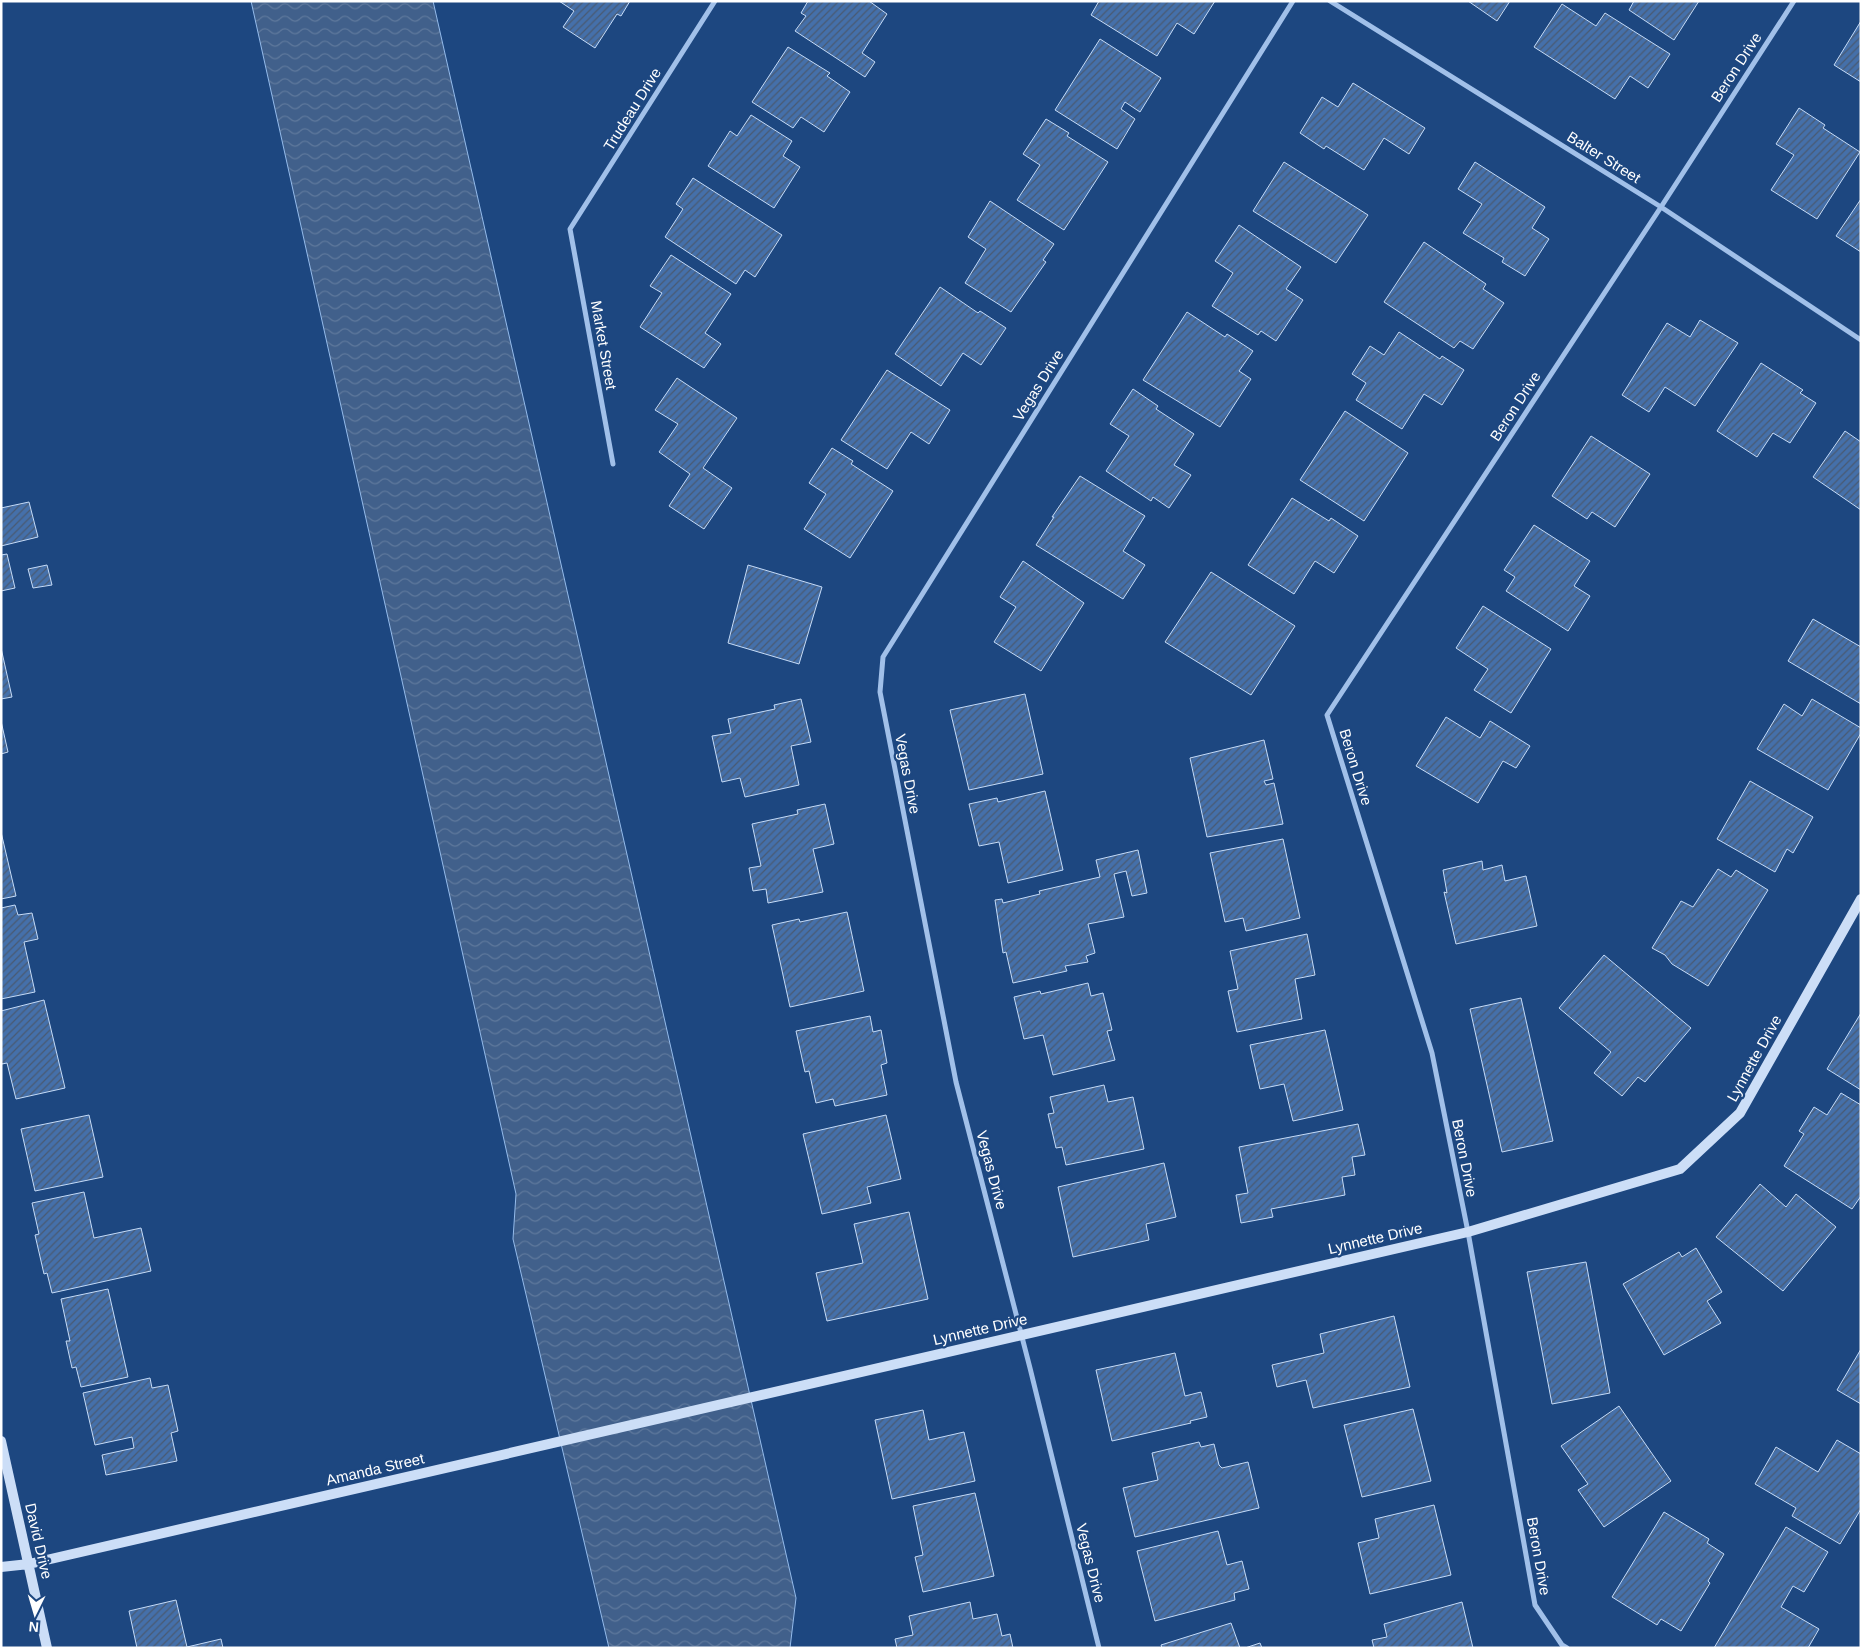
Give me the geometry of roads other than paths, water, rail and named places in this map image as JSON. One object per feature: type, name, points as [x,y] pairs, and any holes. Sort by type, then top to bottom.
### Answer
[{"type":"street","name":"Trudeau Drive","points":[[570,229],[715,1]]},
{"type":"street","name":"Vegas Drive","points":[[1099,1648],[1022,1335],[956,1082],[880,692],[883,657],[1292,1]]},
{"type":"street","name":"Balter Street","points":[[1330,1],[1661,207],[1861,340]]},
{"type":"street","name":"Beron Drive","points":[[1567,1648],[1562,1645],[1535,1605],[1468,1232],[1432,1054],[1326,715],[1661,207],[1794,1]]},
{"type":"street","name":"Market Street","points":[[570,229],[613,464]]},
{"type":"street","name":"Lynnette Drive","points":[[755,1398],[1468,1232],[1680,1168],[1740,1113],[1861,899]]},
{"type":"street","name":"Amanda Street","points":[[1,1567],[29,1564],[755,1398]]},
{"type":"street","name":"David Drive","points":[[1,1441],[47,1648]]},
{"type":"water","points":[[251,1],[433,1],[796,1598],[790,1648],[609,1648],[513,1239],[516,1194]]}]
